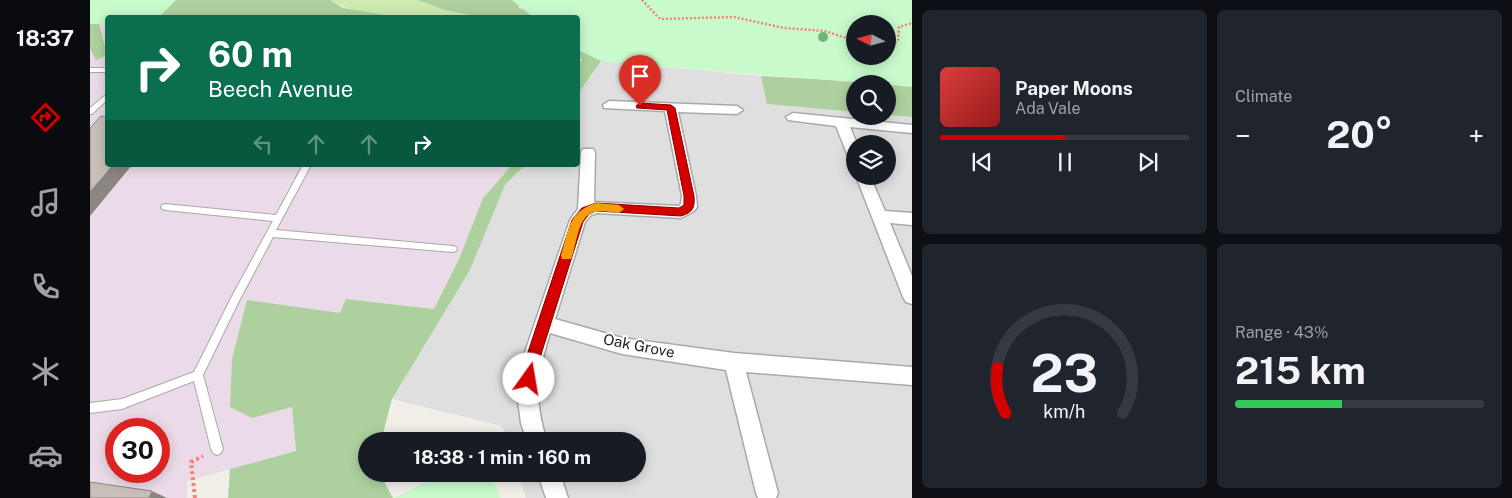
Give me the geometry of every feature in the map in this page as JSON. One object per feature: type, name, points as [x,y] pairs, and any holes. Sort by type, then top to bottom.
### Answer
[{"type":"street","points":[[609,105],[737,110]]},
{"type":"street","points":[[534,432],[527,393],[531,364],[578,220],[586,211],[596,207],[681,212],[689,207],[689,196],[671,108]]},
{"type":"street","points":[[793,117],[912,129]]},
{"type":"street","points":[[841,122],[846,135]]},
{"type":"street","points":[[586,211],[588,152]]},
{"type":"street","points":[[867,185],[912,297]]},
{"type":"street","points":[[880,216],[912,219]]},
{"type":"street","name":"Oak Grove","points":[[545,324],[622,346],[734,362],[912,376]]},
{"type":"street","points":[[734,362],[743,404],[767,493]]},
{"type":"street","points":[[552,482],[557,498]]},
{"type":"lane","points":[[90,70],[105,70]]},
{"type":"lane","points":[[90,112],[105,98]]},
{"type":"lane","points":[[217,449],[198,375],[270,232],[306,167]]},
{"type":"lane","points":[[165,207],[278,218]]},
{"type":"lane","points":[[270,232],[453,249]]},
{"type":"lane","points":[[90,408],[122,404],[198,375]]},
{"type":"path","points":[[642,0],[660,20],[734,17],[784,28],[825,31],[846,38]]},
{"type":"path","points":[[896,42],[898,41],[899,27],[912,23]]},
{"type":"path","points":[[195,498],[191,462],[217,449]]},
{"type":"shaded area","points":[[90,24],[105,24],[105,167],[510,167],[483,198],[459,259],[434,309],[347,299],[340,313],[252,418],[292,407],[296,451],[187,481],[187,498],[90,498]]},
{"type":"shaded area","points":[[601,61],[761,76],[767,104],[846,111],[846,125],[896,125],[896,116],[912,117],[912,498],[526,498],[521,482],[646,482],[646,432],[504,432],[502,426],[392,399],[470,270],[505,185],[523,167],[580,167],[580,91]]},
{"type":"green space","points":[[90,0],[330,0],[343,8],[385,15],[105,15],[105,24],[99,24],[105,47],[105,56],[96,60],[90,49]]},
{"type":"green space","points":[[90,0],[176,0],[161,15],[105,15],[105,24],[90,24]]},
{"type":"green space","points":[[330,0],[418,0],[444,10],[469,15],[382,15],[345,7]]},
{"type":"green space","points":[[418,0],[524,0],[520,2],[519,8],[540,15],[469,15],[444,10]]},
{"type":"green space","points":[[512,0],[912,0],[912,87],[896,86],[896,75],[846,75],[846,82],[601,61],[580,51],[580,15],[531,15]]},
{"type":"green space","points":[[571,0],[578,15],[545,15]]},
{"type":"green space","points":[[580,18],[601,61],[580,91],[580,62],[582,59],[580,58]]},
{"type":"green space","points":[[912,66],[912,117],[896,116],[896,75],[861,75]]},
{"type":"green space","points":[[761,76],[833,80],[846,78],[846,111],[767,104]]},
{"type":"green space","points":[[510,167],[523,167],[505,185],[470,270],[392,399],[383,432],[358,432],[358,482],[384,482],[393,498],[228,498],[230,469],[296,451],[292,407],[252,418],[230,407],[232,359],[247,300],[340,313],[346,299],[434,309],[459,259],[483,198]]},
{"type":"green space","points":[[426,482],[495,482],[500,498],[394,498]]},
{"type":"building","points":[[101,116],[105,117],[105,167],[111,167],[90,192],[90,128]]},
{"type":"building","points":[[90,482],[152,491],[149,498],[90,498]]},
{"type":"slow traffic","points":[[567,255],[578,220],[586,211],[596,207],[619,209]]},
{"type":"route","points":[[529,379],[531,364],[578,220],[586,211],[596,207],[681,212],[689,207],[689,196],[671,108],[640,106]]}]
